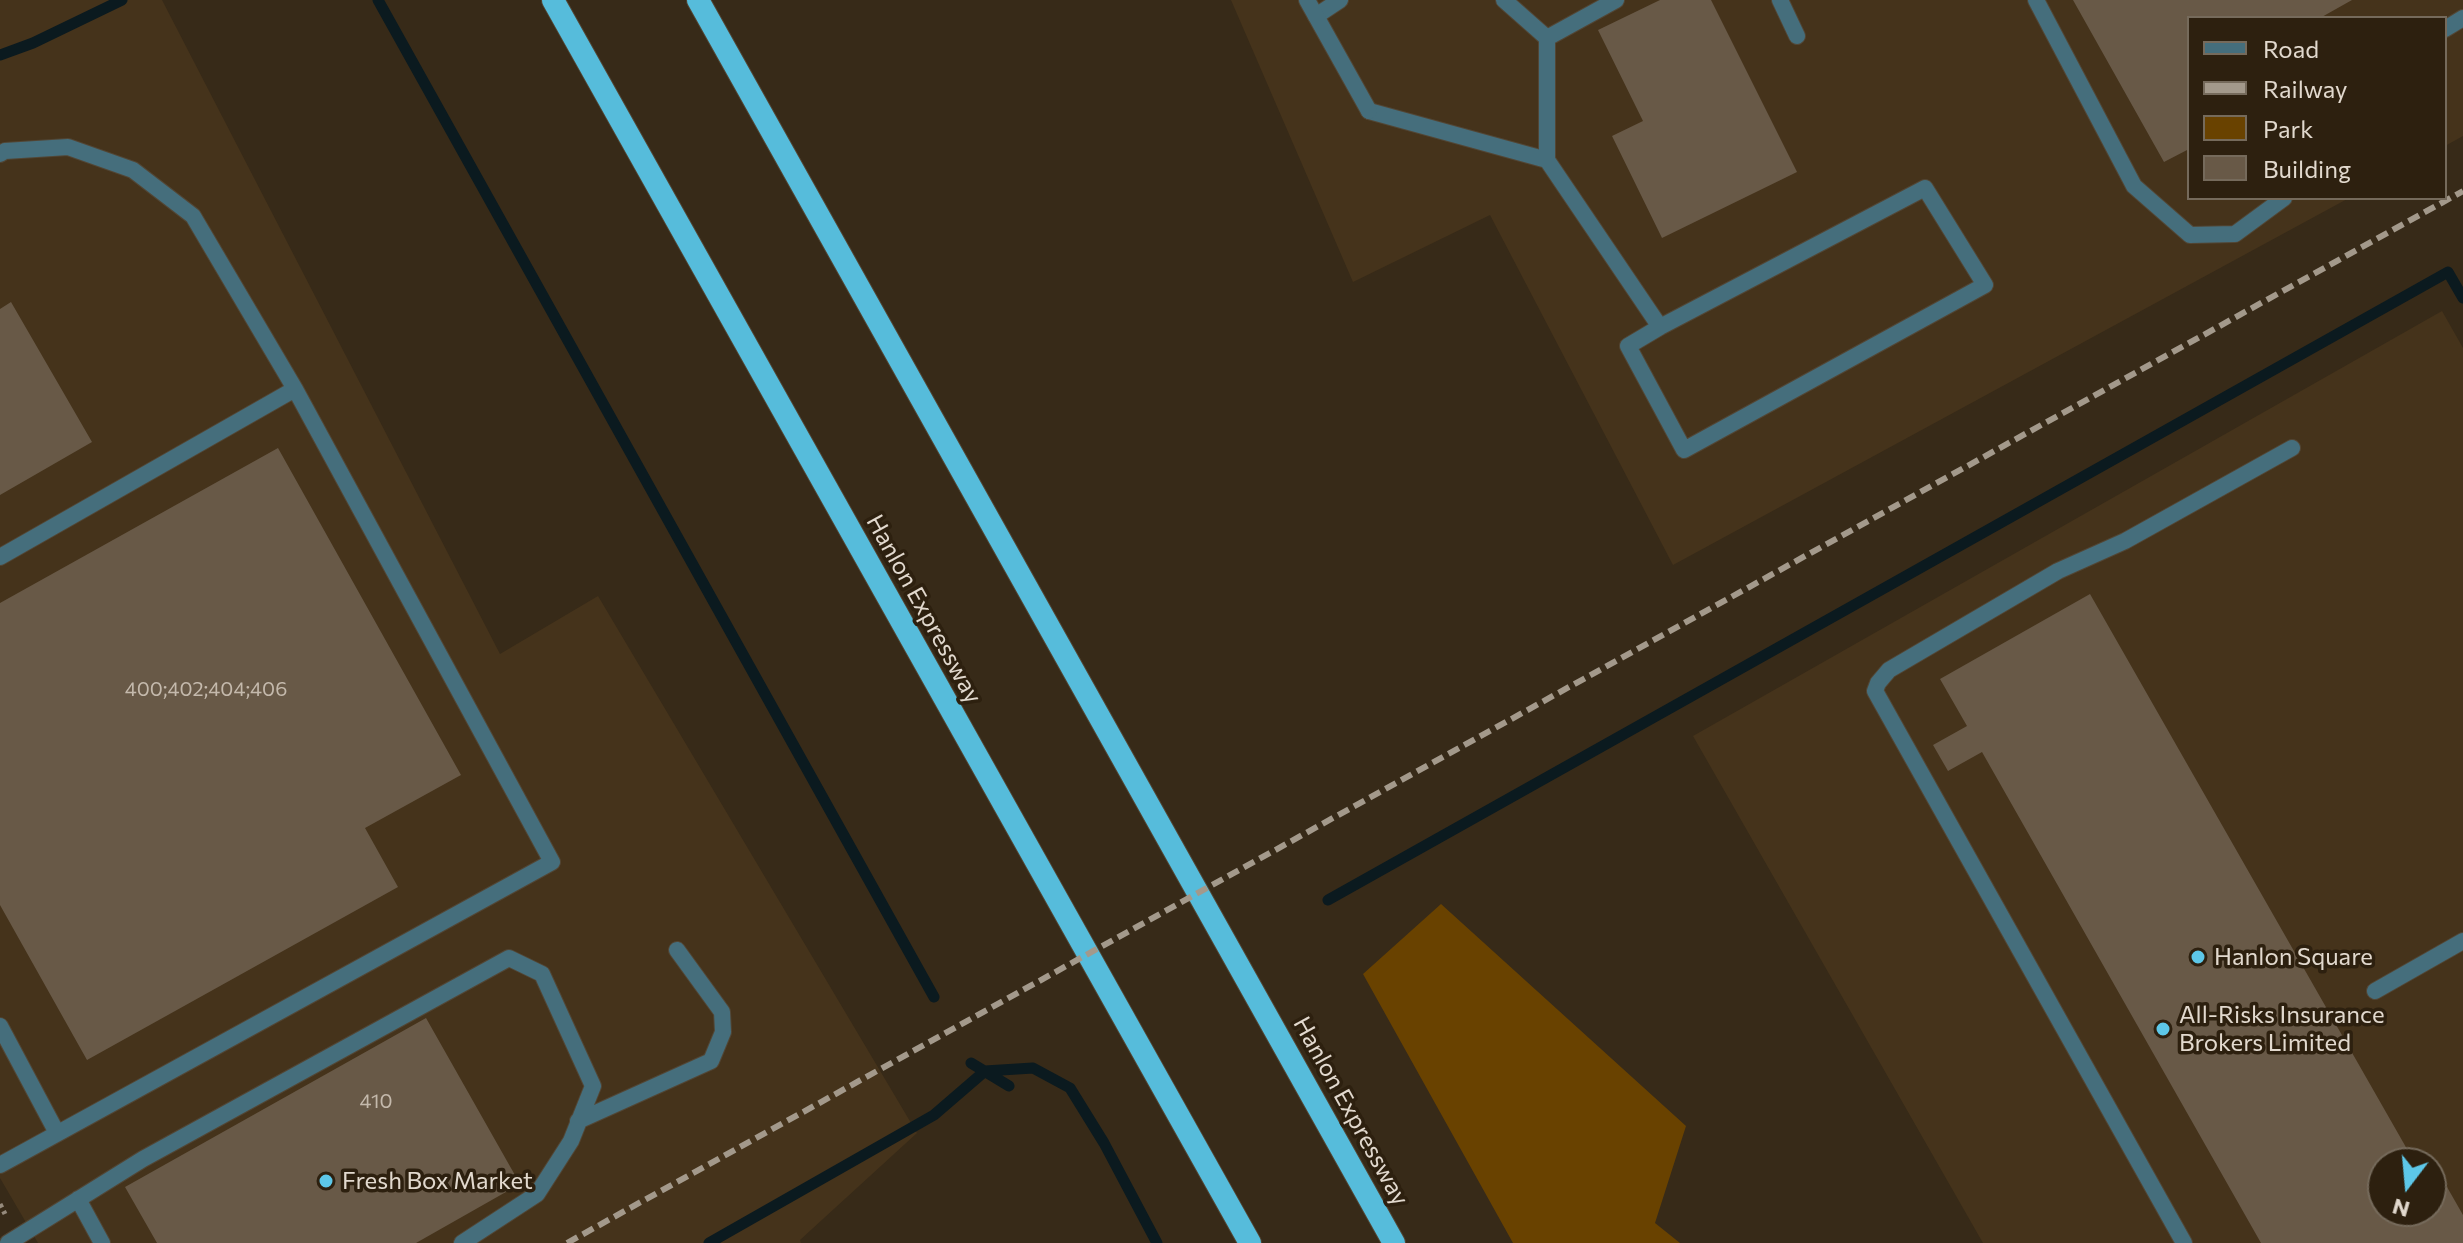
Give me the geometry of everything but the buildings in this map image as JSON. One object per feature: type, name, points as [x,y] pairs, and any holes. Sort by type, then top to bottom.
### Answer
[{"type":"highway","name":"Hanlon Expressway","points":[[553,0],[1250,1243]]},
{"type":"highway","name":"Hanlon Expressway","points":[[698,0],[1394,1243]]},
{"type":"street","points":[[1307,0],[1369,111],[1547,160]]},
{"type":"street","points":[[1316,16],[1340,0]]},
{"type":"street","points":[[1504,0],[1547,38],[1547,160],[1660,327]]},
{"type":"street","points":[[1547,38],[1616,0]]},
{"type":"street","points":[[1780,0],[1797,36]]},
{"type":"street","points":[[2036,0],[2134,186],[2190,235],[2235,234],[2281,200]]},
{"type":"street","points":[[0,154],[5,151],[68,147],[133,170],[193,216],[295,389],[552,862],[0,1165]]},
{"type":"street","points":[[1925,188],[1985,285],[1684,450],[1628,346],[1660,327],[1925,188]]},
{"type":"street","points":[[0,557],[295,389]]},
{"type":"street","points":[[2184,1243],[1875,691],[1889,670],[2058,571],[2125,541],[2292,448]]},
{"type":"street","points":[[2375,991],[2463,941]]},
{"type":"street","points":[[578,1121],[711,1061],[723,1032],[722,1012],[677,950]]},
{"type":"street","points":[[8,1243],[143,1159],[509,958],[542,974],[593,1086],[571,1141],[537,1194],[462,1243]]},
{"type":"street","points":[[0,1026],[57,1133]]},
{"type":"street","points":[[78,1199],[102,1243]]},
{"type":"shaded area","points":[[0,0],[162,0],[500,654],[598,596],[917,1133],[800,1240],[801,1243],[38,1243],[0,1178]]},
{"type":"shaded area","points":[[1231,0],[2463,0],[2463,136],[2447,145],[2447,16],[2187,16],[2187,200],[2345,200],[1673,565],[1490,215],[1353,282]]},
{"type":"shaded area","points":[[2442,311],[2463,348],[2463,1243],[1983,1243],[1693,736]]},
{"type":"green space","points":[[1441,904],[1686,1126],[1655,1223],[1680,1243],[1513,1243],[1363,974]]},
{"type":"waterway","points":[[0,55],[33,43],[122,0]]},
{"type":"waterway","points":[[378,0],[934,997]]},
{"type":"waterway","points":[[1328,900],[2448,272],[2463,298]]},
{"type":"waterway","points":[[971,1063],[1009,1086]]},
{"type":"waterway","points":[[709,1243],[934,1115],[985,1071],[1033,1068],[1070,1088],[1104,1143],[1157,1243]]},
{"type":"railway","points":[[2447,200],[2463,191]]},
{"type":"railway","points":[[567,1243],[2447,200]]},
{"type":"place","name":"Hanlon Square","points":[[2198,957]]},
{"type":"place","name":"All-Risks Insurance Brokers Limited","points":[[2163,1029]]},
{"type":"place","name":"Fresh Box Market","points":[[326,1181]]}]
